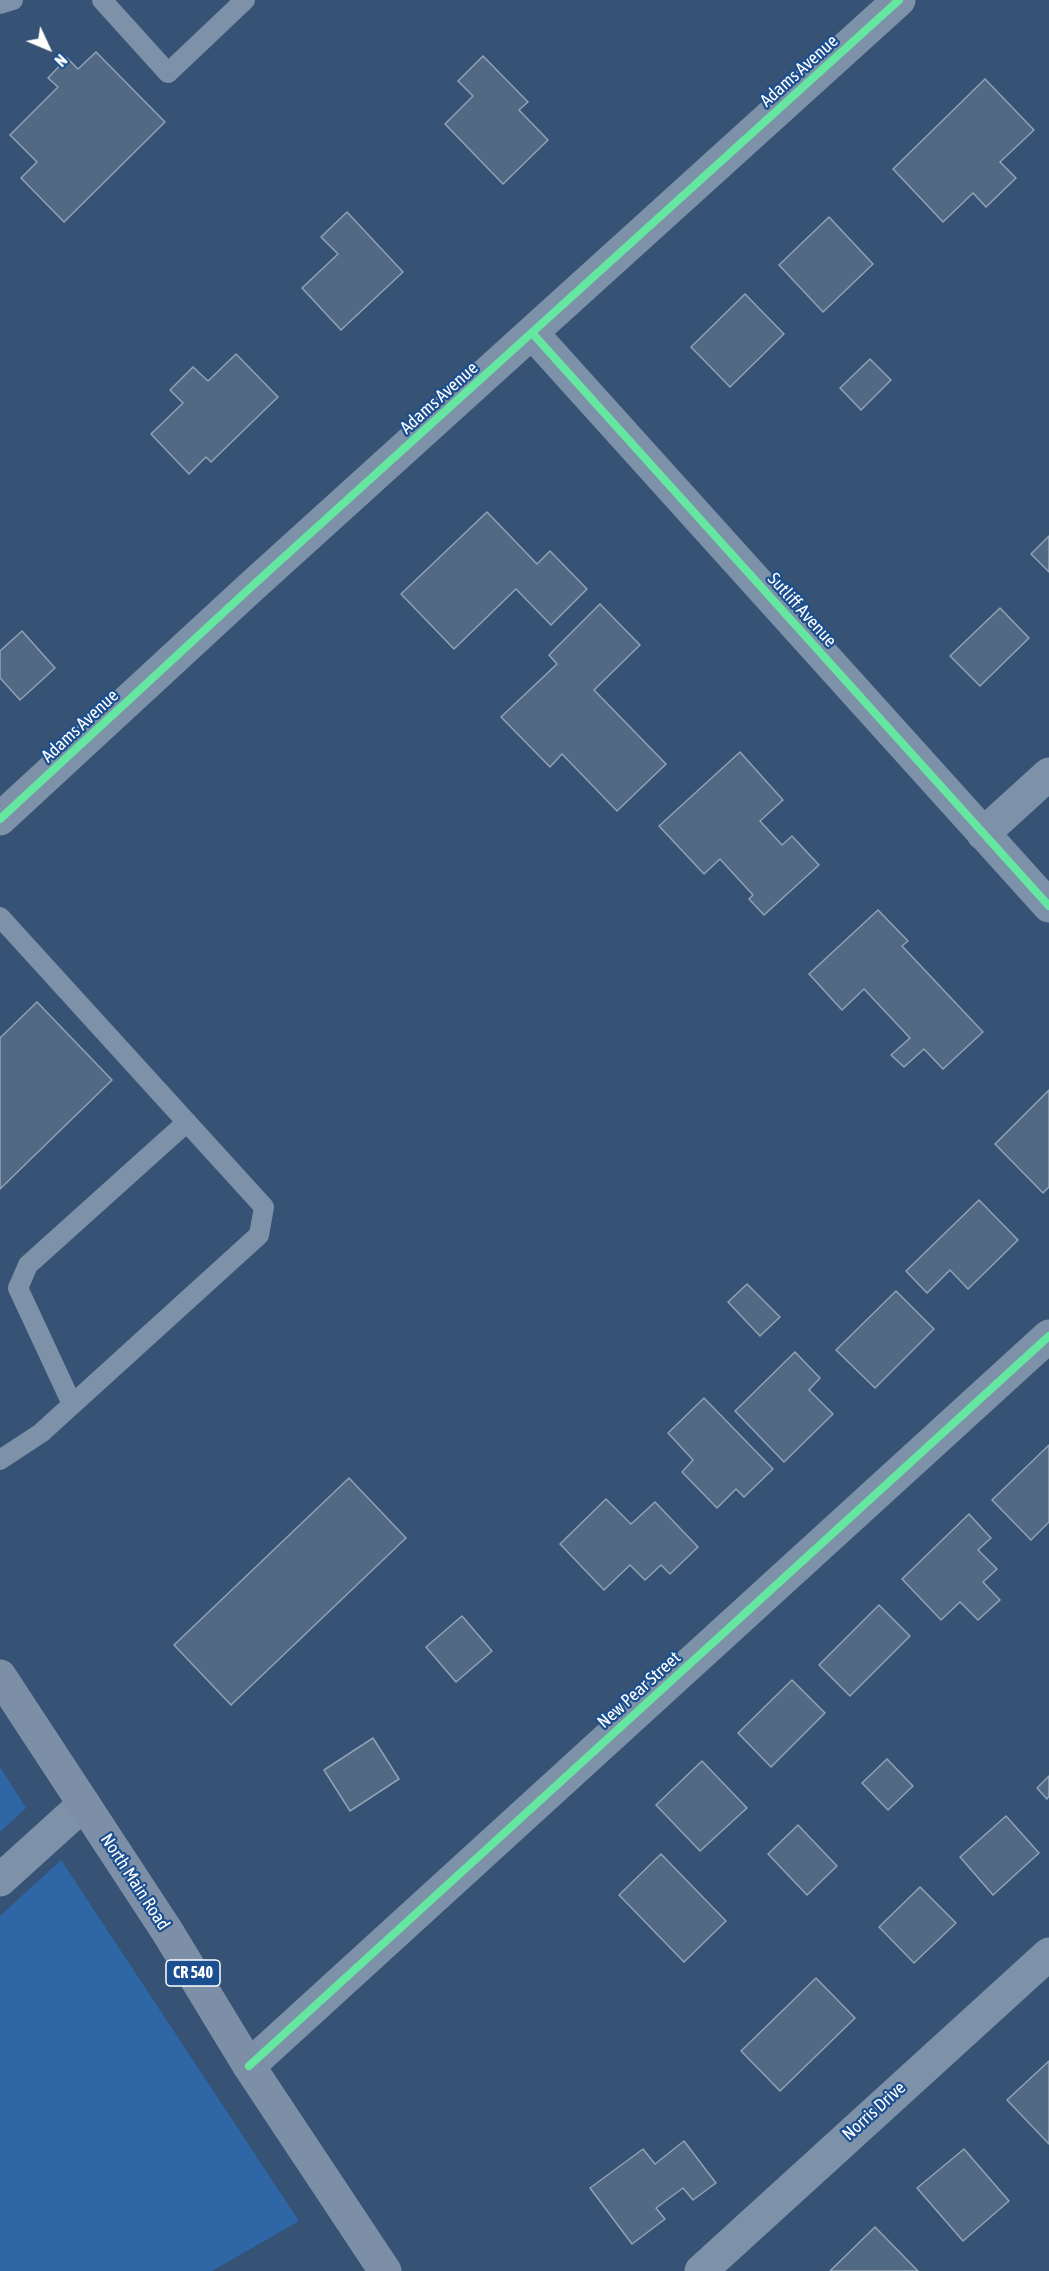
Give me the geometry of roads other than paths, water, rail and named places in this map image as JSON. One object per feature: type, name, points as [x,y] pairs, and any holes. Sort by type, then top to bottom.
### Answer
[{"type":"main road","name":"North Main Road","points":[[0,1676],[167,1931],[249,2066],[385,2271]]},
{"type":"street","name":"Adams Avenue","points":[[0,819],[250,588],[533,334],[898,0]]},
{"type":"street","name":"Sutliff Avenue","points":[[533,334],[1049,906]]},
{"type":"street","points":[[983,834],[1049,774]]},
{"type":"street","name":"New Pear Street","points":[[249,2066],[1049,1336]]},
{"type":"street","points":[[0,1880],[84,1804]]},
{"type":"street","name":"Norris Drive","points":[[701,2271],[1049,1954]]},
{"type":"lane","points":[[0,4],[13,0]]},
{"type":"lane","points":[[102,0],[168,73],[244,0]]},
{"type":"lane","points":[[0,917],[264,1207],[259,1235],[41,1433],[0,1460]]},
{"type":"lane","points":[[72,1404],[18,1288],[28,1265],[187,1122]]}]
